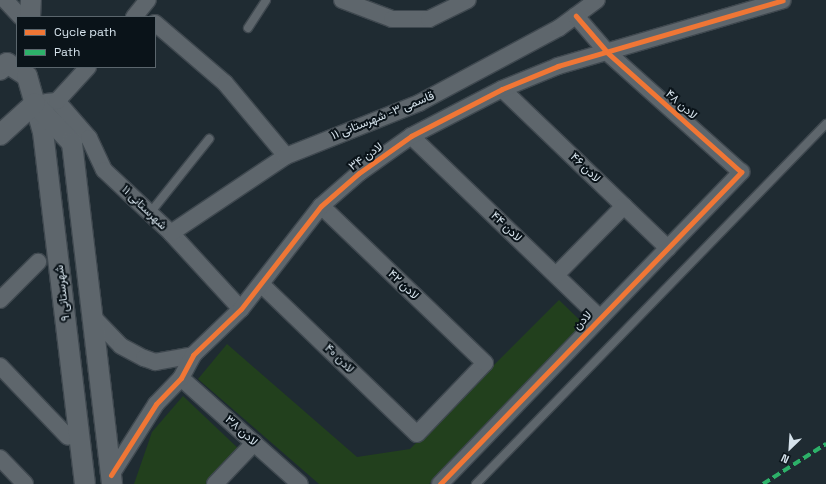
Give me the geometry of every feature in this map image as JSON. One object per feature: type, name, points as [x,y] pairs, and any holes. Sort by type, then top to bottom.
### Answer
[{"type":"street","points":[[4,0],[20,16]]},
{"type":"street","points":[[30,16],[31,0]]},
{"type":"street","points":[[342,0],[392,19],[429,19],[468,0]]},
{"type":"street","name":"قاسمی ۳- شهرستانی ۱۱","points":[[171,233],[286,156],[419,103],[576,16],[597,0]]},
{"type":"street","name":"لادن ۳۴","points":[[112,479],[156,404],[181,378],[193,355],[240,309],[321,206],[359,173],[411,136],[502,89],[558,66],[783,0]]},
{"type":"street","name":"لادن ۴۸","points":[[576,16],[607,52],[741,172]]},
{"type":"street","points":[[156,24],[225,83],[286,156]]},
{"type":"street","points":[[3,67],[28,71]]},
{"type":"street","points":[[0,135],[35,103],[57,101],[87,68]]},
{"type":"street","name":"شهرستانی ۹","points":[[28,71],[35,103],[44,132],[86,484]]},
{"type":"street","name":"لادن ۴۶","points":[[502,89],[668,248]]},
{"type":"street","name":"شهرستانی ۱۱","points":[[57,101],[89,138],[104,170],[171,233],[240,309]]},
{"type":"street","points":[[35,103],[72,143],[112,479]]},
{"type":"street","name":"لادن ۴۴","points":[[411,136],[600,318]]},
{"type":"street","name":"لادن","points":[[440,484],[741,172]]},
{"type":"street","name":"لادن ۴۲","points":[[321,206],[485,363],[417,434]]},
{"type":"street","points":[[556,275],[624,206]]},
{"type":"street","points":[[0,300],[38,262]]},
{"type":"street","name":"لادن ۴۰","points":[[260,284],[417,434]]},
{"type":"street","points":[[92,317],[121,346],[144,358],[155,362],[193,355]]},
{"type":"street","points":[[0,366],[68,437]]},
{"type":"street","name":"لادن ۳۸","points":[[181,378],[300,484]]},
{"type":"street","points":[[215,484],[254,443]]},
{"type":"street","points":[[0,458],[25,484]]},
{"type":"lane","points":[[248,28],[266,0]]},
{"type":"lane","points":[[476,484],[826,124]]},
{"type":"lane","points":[[150,213],[209,139]]},
{"type":"green space","points":[[559,300],[587,327],[447,472],[429,484],[319,484],[198,379],[227,344],[357,457],[410,449]]},
{"type":"green space","points":[[183,396],[242,452],[211,484],[134,484],[152,432]]},
{"type":"marked path","points":[[763,484],[826,444]]},
{"type":"cycle path","points":[[111,475],[156,404],[181,378],[193,355],[241,309],[321,206],[359,173],[411,136],[502,89],[558,66],[783,0]]},
{"type":"cycle path","points":[[440,484],[741,172],[607,52],[576,16]]}]
